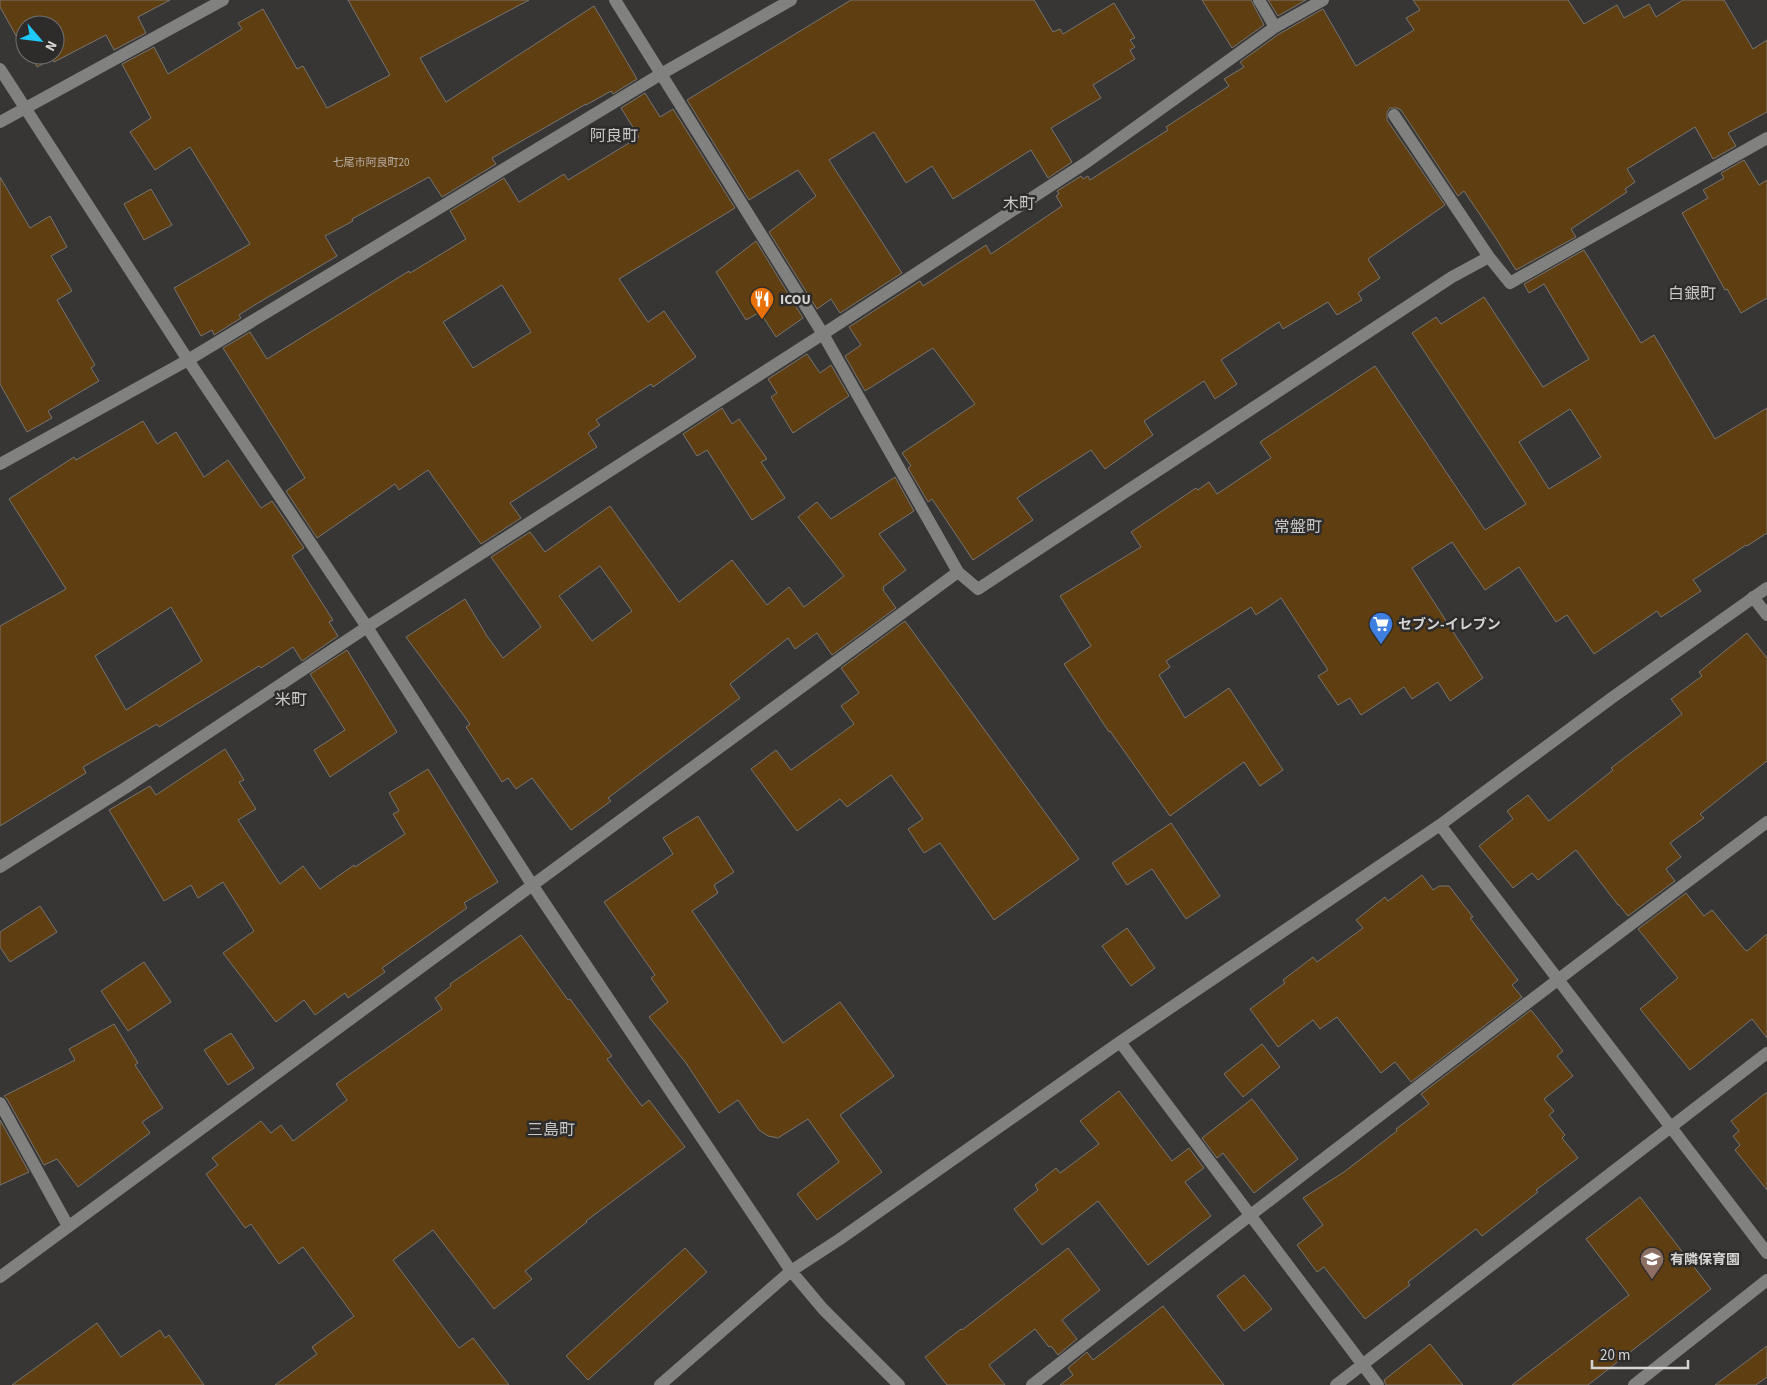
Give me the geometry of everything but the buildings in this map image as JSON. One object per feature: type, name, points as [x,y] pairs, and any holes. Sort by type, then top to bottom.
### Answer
[{"type":"street","points":[[0,122],[223,0]]},
{"type":"street","points":[[615,0],[823,334],[958,572],[978,589],[1452,277],[1489,257]]},
{"type":"street","points":[[0,464],[188,360],[661,74],[791,0]]},
{"type":"street","points":[[1259,0],[1275,28]]},
{"type":"street","points":[[0,867],[125,788],[367,627],[1087,162],[1275,28],[1323,0]]},
{"type":"street","points":[[0,69],[188,360],[367,627],[532,886],[791,1270],[823,1309],[898,1385]]},
{"type":"street","points":[[1394,115],[1489,257],[1510,283],[1767,138]]},
{"type":"street","points":[[0,1277],[958,572]]},
{"type":"street","points":[[660,1385],[791,1270],[840,1239],[1120,1042],[1440,825],[1613,697],[1767,588]]},
{"type":"street","points":[[1753,597],[1767,615]]},
{"type":"street","points":[[1032,1385],[1557,979],[1767,822]]},
{"type":"street","points":[[1440,825],[1767,1253]]},
{"type":"street","points":[[1120,1042],[1378,1385]]},
{"type":"street","points":[[1336,1385],[1767,1053]]},
{"type":"street","points":[[0,1103],[68,1226]]},
{"type":"street","points":[[1634,1385],[1767,1280]]},
{"type":"place","name":"ICOU","points":[[762,320]]},
{"type":"place","name":"セブン-イレブン","points":[[1381,645]]},
{"type":"place","name":"有隣保育園","points":[[1652,1280]]},
{"type":"district","name":"阿良町","points":[[614,135]]},
{"type":"district","name":"木町","points":[[1019,203]]},
{"type":"district","name":"白銀町","points":[[1692,293]]},
{"type":"district","name":"常盤町","points":[[1298,526]]},
{"type":"district","name":"米町","points":[[291,699]]},
{"type":"district","name":"三島町","points":[[551,1129]]}]
